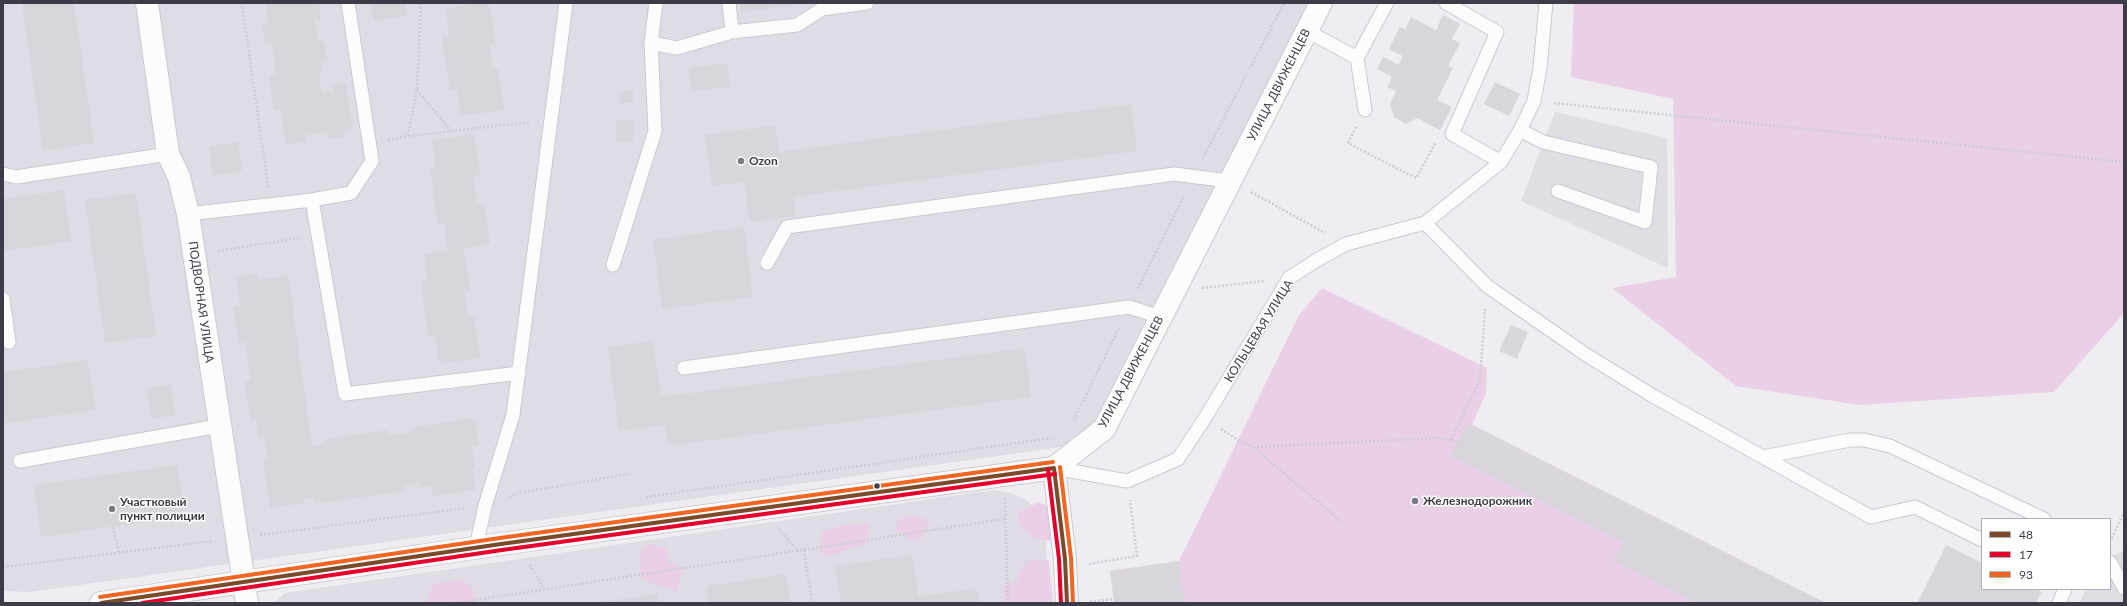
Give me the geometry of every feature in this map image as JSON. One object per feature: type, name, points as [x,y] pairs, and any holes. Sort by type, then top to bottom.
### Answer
[{"type":"street","name":"ПОДВОРНАЯ УЛИЦА","points":[[147,3],[168,154],[179,178],[188,214],[247,603]]},
{"type":"street","name":"УЛИЦА ДВИЖЕНЦЕВ","points":[[1054,468],[1104,429],[1321,3]]},
{"type":"street","points":[[101,603],[476,547],[1005,473],[1054,468],[1065,559],[1067,603]]},
{"type":"lane","points":[[188,214],[312,200],[351,193],[372,161],[348,3]]},
{"type":"lane","points":[[476,547],[485,506],[512,416],[566,3]]},
{"type":"lane","points":[[613,265],[655,131],[651,43],[656,3]]},
{"type":"lane","points":[[729,3],[732,32]]},
{"type":"lane","points":[[651,43],[677,48],[732,32],[797,25],[822,9],[867,3]]},
{"type":"lane","points":[[1365,110],[1357,58],[1387,3]]},
{"type":"lane","points":[[1446,3],[1497,32],[1452,134],[1502,162]]},
{"type":"lane","name":"КОЛЬЦЕВАЯ УЛИЦА","points":[[1127,481],[1178,459],[1205,418],[1289,278],[1346,244],[1425,223],[1502,162],[1534,101],[1540,68],[1546,3]]},
{"type":"lane","points":[[1307,31],[1357,58]]},
{"type":"lane","points":[[1520,130],[1543,142],[1651,167],[1645,222],[1558,191]]},
{"type":"lane","points":[[3,174],[16,177],[168,154]]},
{"type":"lane","points":[[767,263],[787,227],[1174,174],[1229,181]]},
{"type":"lane","points":[[312,200],[345,394],[518,373]]},
{"type":"lane","points":[[1425,223],[1486,286],[1585,354],[1653,396],[1871,517],[1915,507],[1981,540]]},
{"type":"lane","points":[[3,299],[9,342]]},
{"type":"lane","points":[[684,368],[1129,307],[1160,317]]},
{"type":"lane","points":[[20,461],[219,426]]},
{"type":"lane","points":[[1763,457],[1850,440],[1864,440],[1890,446],[2042,518]]},
{"type":"lane","points":[[1054,468],[1127,481]]},
{"type":"lane","points":[[2111,564],[2124,588]]},
{"type":"lane","points":[[2059,603],[2065,590]]},
{"type":"path","points":[[242,3],[270,205]]},
{"type":"path","points":[[408,136],[417,90],[421,3]]},
{"type":"path","points":[[417,90],[451,131]]},
{"type":"path","points":[[1534,101],[2124,162]]},
{"type":"path","points":[[1365,110],[1348,143],[1416,178],[1437,140],[1452,134]]},
{"type":"path","points":[[370,144],[408,136],[530,122]]},
{"type":"path","points":[[1229,181],[1346,244]]},
{"type":"path","points":[[194,255],[318,236]]},
{"type":"path","points":[[1173,292],[1289,278]]},
{"type":"path","points":[[1451,440],[1480,380],[1486,286]]},
{"type":"path","points":[[1205,418],[1238,440],[1253,447],[1342,522]]},
{"type":"path","points":[[1253,447],[1438,438],[1451,440],[1458,443]]},
{"type":"path","points":[[1005,473],[1004,519],[1008,603]]},
{"type":"path","points":[[3,567],[485,506],[519,493],[628,474]]},
{"type":"path","points":[[1086,570],[1089,563],[1137,556],[1127,481]]},
{"type":"path","points":[[2111,540],[2124,512]]},
{"type":"path","points":[[456,603],[1004,519]]},
{"type":"path","points":[[113,526],[119,553]]},
{"type":"path","points":[[804,550],[812,603]]},
{"type":"path","points":[[1086,603],[1114,599]]},
{"type":"shaded area","points":[[3,3],[1308,3],[1094,422],[1082,436],[1069,446],[30,592],[3,591]]},
{"type":"shaded area","points":[[1574,3],[2124,3],[2124,313],[2054,392],[1860,405],[1736,386],[1612,288],[1676,277],[1673,99],[1571,77]]},
{"type":"shaded area","points":[[1555,112],[1667,138],[1668,268],[1521,201]]},
{"type":"shaded area","name":"Железнодорожник","points":[[1322,288],[1487,368],[1486,393],[1472,425],[1826,603],[1115,603],[1110,571],[1179,561],[1299,315]]},
{"type":"shaded area","points":[[993,490],[1011,493],[1028,501],[1037,513],[1045,529],[1049,603],[274,603],[285,593]]},
{"type":"shaded area","points":[[1039,502],[1058,511],[1060,527],[1050,541],[1032,538],[1018,524],[1018,512]]},
{"type":"shaded area","points":[[913,514],[930,521],[918,543],[896,531],[897,521]]},
{"type":"shaded area","points":[[869,524],[869,543],[829,556],[819,551],[822,531],[844,525]]},
{"type":"shaded area","points":[[647,544],[666,548],[669,562],[682,568],[677,592],[641,579],[640,552]]},
{"type":"shaded area","points":[[2124,550],[2124,603],[2079,603],[2086,590],[2111,590],[2111,557]]},
{"type":"shaded area","points":[[1029,559],[1049,561],[1053,603],[1008,603],[1003,597],[1003,586],[1019,581],[1017,573]]},
{"type":"shaded area","points":[[463,579],[475,592],[474,603],[429,603],[427,599],[433,584]]},
{"type":"building","points":[[22,3],[74,3],[94,143],[43,151]]},
{"type":"building","points":[[266,3],[319,3],[321,19],[314,20],[318,42],[324,41],[327,60],[320,61],[322,73],[319,74],[322,93],[334,92],[333,85],[346,83],[352,128],[344,130],[345,137],[329,139],[327,132],[306,135],[307,142],[286,145],[281,109],[274,110],[269,76],[276,75],[272,43],[265,44],[262,25],[269,24]]},
{"type":"building","points":[[371,3],[405,3],[407,16],[374,21]]},
{"type":"building","points":[[473,3],[489,3],[495,43],[489,44],[493,70],[498,69],[504,110],[461,116],[457,89],[450,90],[442,36],[449,35],[446,9]]},
{"type":"building","points":[[739,3],[802,3],[802,4],[741,12]]},
{"type":"building","points":[[1443,15],[1460,24],[1452,39],[1460,43],[1448,66],[1453,68],[1437,100],[1452,107],[1440,130],[1417,118],[1406,124],[1394,117],[1390,104],[1396,91],[1387,87],[1392,77],[1377,69],[1383,57],[1399,65],[1403,56],[1389,49],[1400,27],[1405,29],[1411,17],[1436,30]]},
{"type":"building","points":[[727,63],[730,87],[691,91],[689,68]]},
{"type":"building","points":[[1495,82],[1520,94],[1509,116],[1484,104]]},
{"type":"building","points":[[633,90],[633,103],[620,103],[620,91]]},
{"type":"building","points":[[1131,104],[1137,151],[793,197],[796,216],[750,222],[744,182],[712,186],[705,135],[775,125],[779,152]]},
{"type":"building","points":[[616,120],[633,120],[633,142],[616,142]]},
{"type":"building","points":[[474,134],[480,175],[473,176],[477,205],[484,204],[490,244],[464,248],[470,291],[465,292],[468,317],[474,316],[480,358],[439,364],[435,335],[428,336],[421,282],[427,281],[424,254],[448,251],[444,223],[438,224],[430,169],[436,168],[432,140]]},
{"type":"building","points":[[238,142],[242,171],[213,176],[209,146]]},
{"type":"building","points":[[64,190],[71,241],[3,251],[3,199]]},
{"type":"building","points":[[136,193],[156,336],[105,343],[85,200]]},
{"type":"building","points":[[744,227],[753,297],[662,309],[653,240]]},
{"type":"building","points":[[258,273],[259,280],[288,275],[312,446],[325,444],[324,439],[388,430],[388,435],[413,432],[412,427],[475,418],[478,446],[472,447],[475,469],[472,469],[475,490],[433,496],[431,486],[421,487],[420,483],[404,485],[405,491],[315,504],[314,498],[303,499],[304,503],[270,508],[263,458],[268,458],[265,438],[259,439],[256,419],[250,420],[245,382],[251,381],[245,342],[239,343],[234,306],[240,305],[236,277]]},
{"type":"building","points":[[1511,325],[1528,332],[1517,359],[1499,351]]},
{"type":"building","points":[[653,341],[661,397],[1025,348],[1031,397],[668,446],[665,425],[619,431],[608,347]]},
{"type":"building","points":[[88,360],[95,410],[3,424],[3,372]]},
{"type":"building","points":[[171,385],[175,415],[152,419],[147,388]]},
{"type":"building","points":[[1468,423],[1826,603],[1696,603],[1614,561],[1623,542],[1451,456]]},
{"type":"building","points":[[177,465],[184,516],[41,537],[34,485]]},
{"type":"building","points":[[1946,545],[1981,562],[1981,590],[2037,590],[2042,592],[2036,603],[1917,603]]},
{"type":"building","points":[[912,555],[918,597],[977,588],[979,603],[841,603],[835,566]]},
{"type":"building","points":[[1179,561],[1185,603],[1114,603],[1110,571]]},
{"type":"building","points":[[786,574],[791,603],[709,603],[707,586]]},
{"type":"building","points":[[657,594],[658,603],[601,603],[601,602]]},
{"type":"transit line","name":"93","points":[[100,597],[500,538],[1053,462]]},
{"type":"transit line","name":"93","points":[[1060,467],[1071,558],[1073,603]]},
{"type":"transit line","name":"48","points":[[1054,468],[1065,559],[1067,603]]},
{"type":"transit line","name":"48","points":[[101,603],[501,544],[1054,468]]},
{"type":"transit line","name":"17","points":[[1048,469],[1059,559],[1061,603]]},
{"type":"transit line","name":"17","points":[[142,603],[502,550],[1055,474]]},
{"type":"place","name":"Ozon","points":[[741,161]]},
{"type":"place","name":"Железнодорожник","points":[[1415,501]]},
{"type":"place","name":"Участковый пункт полиции","points":[[112,509]]}]
